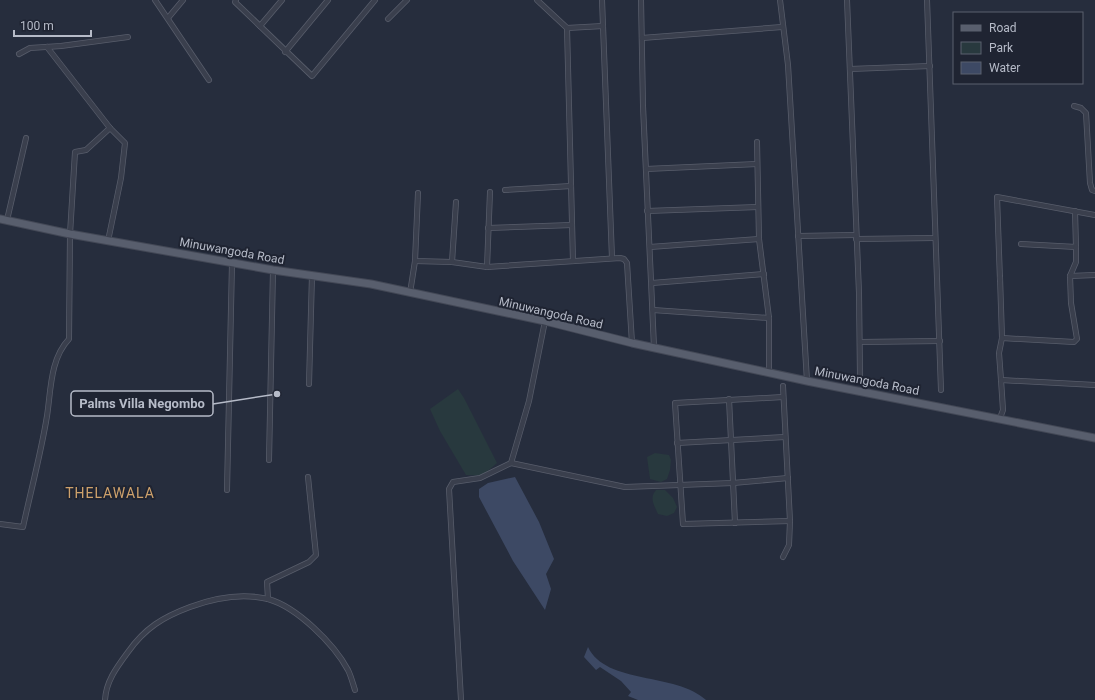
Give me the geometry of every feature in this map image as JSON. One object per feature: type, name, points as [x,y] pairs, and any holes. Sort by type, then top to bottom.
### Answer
[{"type":"main road","name":"Minuwangoda Road","points":[[4,219],[108,241],[273,270],[371,284],[544,321],[632,343],[769,373],[1095,438]]},
{"type":"street","points":[[155,0],[209,80]]},
{"type":"street","points":[[168,18],[183,0]]},
{"type":"street","points":[[236,0],[234,2],[312,76],[375,0]]},
{"type":"street","points":[[260,26],[282,0]]},
{"type":"street","points":[[285,52],[328,0]]},
{"type":"street","points":[[388,19],[407,0]]},
{"type":"street","points":[[537,0],[567,28],[573,261]]},
{"type":"street","points":[[602,0],[612,258]]},
{"type":"street","points":[[641,0],[646,169],[654,347]]},
{"type":"street","points":[[780,0],[782,27],[788,65],[807,381]]},
{"type":"street","points":[[847,0],[860,342],[860,377]]},
{"type":"street","points":[[927,0],[940,341],[940,390]]},
{"type":"street","points":[[567,28],[603,26]]},
{"type":"street","points":[[642,38],[782,27]]},
{"type":"street","points":[[19,54],[30,48],[128,36]]},
{"type":"street","points":[[48,47],[110,128],[125,143],[121,178],[108,241]]},
{"type":"street","points":[[850,69],[930,66]]},
{"type":"street","points":[[1074,106],[1081,108],[1086,113],[1090,183],[1092,190],[1095,191]]},
{"type":"street","points":[[0,524],[23,527],[47,416],[50,386],[61,347],[69,339],[70,234],[75,152],[86,150],[110,128]]},
{"type":"street","points":[[4,219],[26,138]]},
{"type":"street","points":[[757,142],[759,239],[769,318],[769,373]]},
{"type":"street","points":[[646,169],[757,164]]},
{"type":"street","points":[[505,190],[571,186]]},
{"type":"street","points":[[487,267],[490,192]]},
{"type":"street","points":[[410,293],[415,261],[418,193]]},
{"type":"street","points":[[1001,302],[997,197],[1095,215]]},
{"type":"street","points":[[452,262],[456,202]]},
{"type":"street","points":[[648,211],[758,207]]},
{"type":"street","points":[[1002,338],[1074,342],[1077,339],[1077,331],[1071,303],[1070,276],[1076,262],[1076,211]]},
{"type":"street","points":[[488,228],[572,225]]},
{"type":"street","points":[[798,236],[935,238]]},
{"type":"street","points":[[650,247],[759,239]]},
{"type":"street","points":[[1021,244],[1076,247]]},
{"type":"street","points":[[415,261],[452,262],[487,267],[612,258],[624,259],[627,263],[632,343]]},
{"type":"street","points":[[226,490],[232,262]]},
{"type":"street","points":[[270,460],[273,270]]},
{"type":"street","points":[[652,283],[764,274]]},
{"type":"street","points":[[309,384],[312,275]]},
{"type":"street","points":[[1070,276],[1095,275]]},
{"type":"street","points":[[1000,278],[1002,338],[999,353],[1003,410],[1000,418]]},
{"type":"street","points":[[653,310],[769,318]]},
{"type":"street","points":[[511,463],[529,401],[544,321]]},
{"type":"street","points":[[860,342],[940,341]]},
{"type":"street","points":[[1001,380],[1095,385]]},
{"type":"street","points":[[783,386],[790,521],[789,545],[783,557]]},
{"type":"street","points":[[783,397],[675,403],[679,484],[683,524],[790,521]]},
{"type":"street","points":[[729,399],[735,523]]},
{"type":"street","points":[[677,443],[785,437]]},
{"type":"street","points":[[461,700],[449,489],[453,482],[480,478],[511,463],[625,487],[733,483],[788,478]]},
{"type":"street","points":[[268,600],[268,582],[309,562],[316,554],[308,477]]},
{"type":"street","points":[[106,700],[106,687],[120,662],[139,636],[168,615],[211,599],[244,597],[268,600],[302,616],[327,642],[348,670],[355,690]]},
{"type":"green space","points":[[458,389],[497,463],[482,476],[466,475],[440,431],[430,409]]},
{"type":"green space","points":[[655,453],[669,455],[671,460],[667,479],[661,482],[650,479],[647,457]]},
{"type":"green space","points":[[656,490],[665,490],[673,498],[677,507],[674,513],[667,516],[658,514],[653,499]]},
{"type":"water","points":[[515,477],[539,522],[554,559],[546,574],[551,589],[545,610],[513,561],[479,497],[479,489],[488,483]]},
{"type":"water","points":[[588,647],[597,659],[610,667],[625,673],[677,685],[693,691],[706,700],[638,700],[628,696],[631,692],[621,681],[600,667],[596,670],[584,657]]},
{"type":"place","name":"Palms Villa Negombo","points":[[277,394]]},
{"type":"district","name":"THELAWALA","points":[[110,493]]}]
